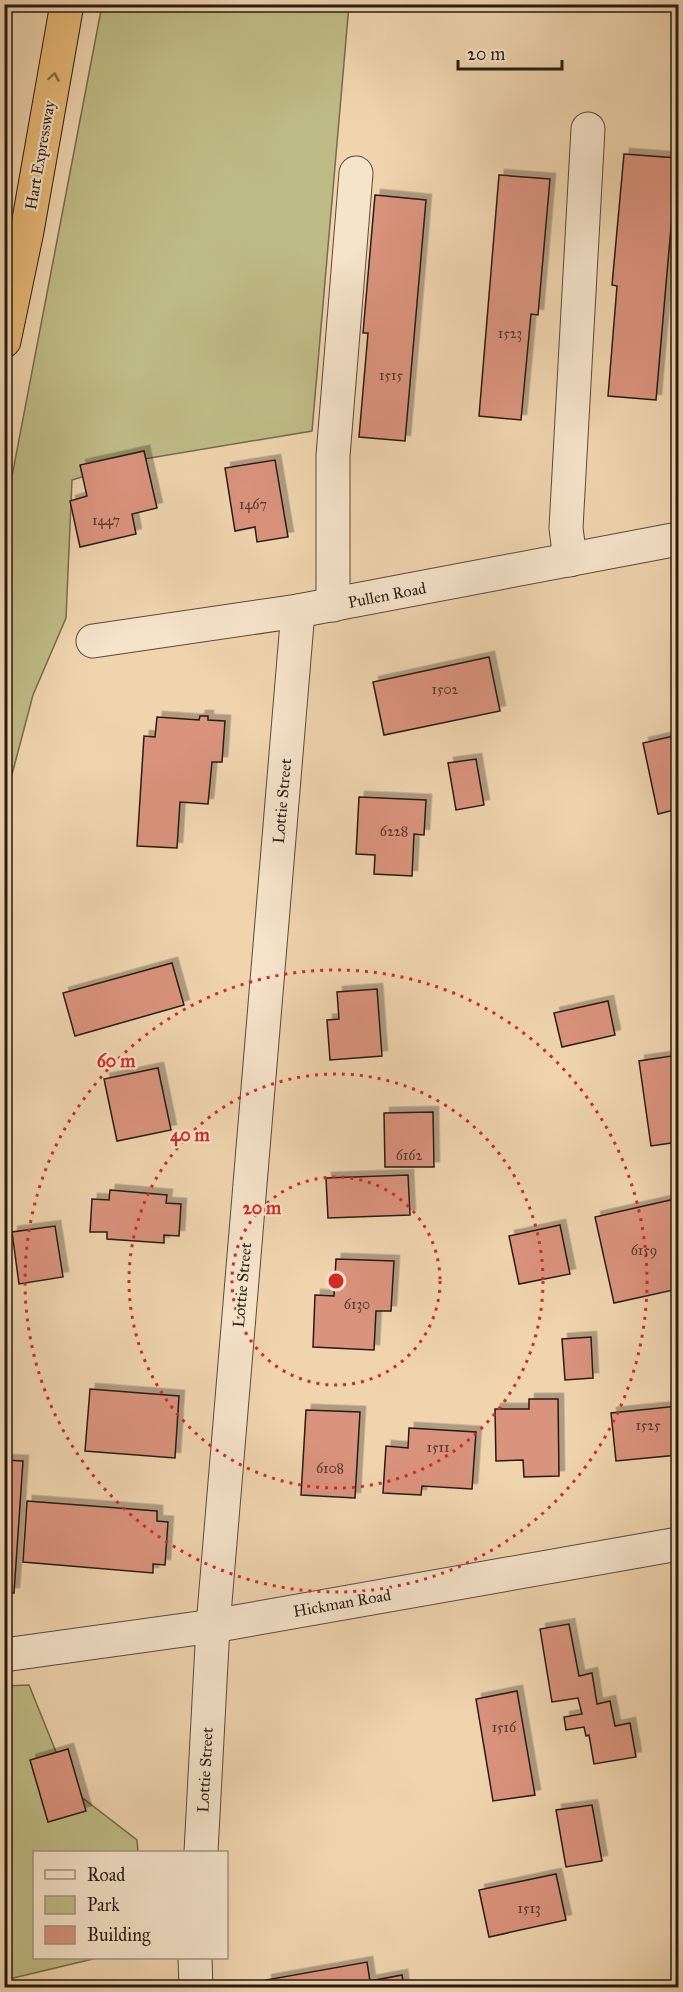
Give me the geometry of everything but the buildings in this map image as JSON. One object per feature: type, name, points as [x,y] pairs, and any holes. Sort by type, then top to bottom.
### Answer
[{"type":"highway","name":"Hart Expressway","points":[[4,341],[27,231],[67,4]]},
{"type":"street","points":[[570,560],[566,528],[588,129]]},
{"type":"street","points":[[333,605],[333,456],[356,173]]},
{"type":"street","name":"Pullen Road","points":[[93,641],[333,605],[678,539]]},
{"type":"street","name":"Lottie Street","points":[[201,1851],[213,1626],[298,611]]},
{"type":"street","name":"Hickman Road","points":[[4,1655],[213,1626],[678,1544]]},
{"type":"street","points":[[195,1959],[196,1988]]},
{"type":"green space","points":[[102,5],[349,5],[312,431],[132,461],[72,480],[66,618],[33,695],[5,801],[5,513]]},
{"type":"green space","points":[[29,1685],[71,1789],[137,1840],[138,1851],[33,1851],[33,1959],[93,1959],[5,1980],[5,1686]]}]
